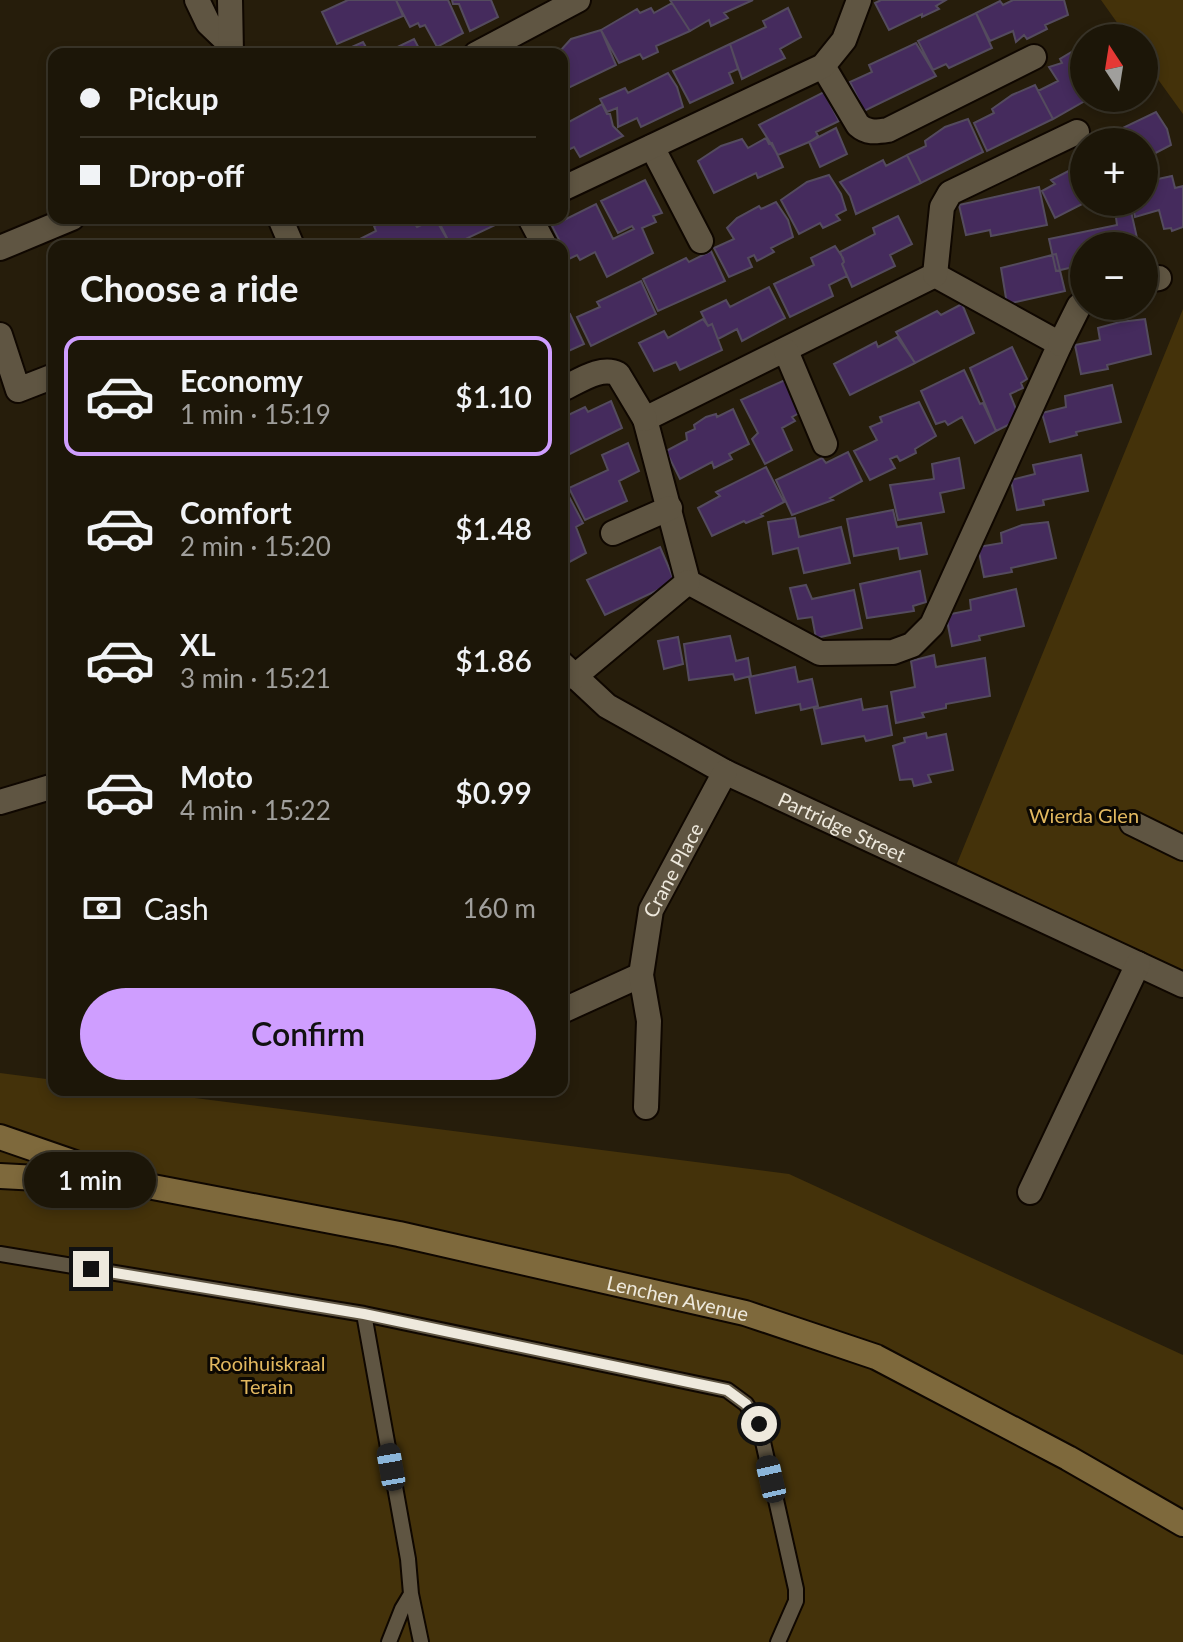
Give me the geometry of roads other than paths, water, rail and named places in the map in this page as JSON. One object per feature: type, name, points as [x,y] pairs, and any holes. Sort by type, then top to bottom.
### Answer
[{"type":"main road","name":"Lenchen Avenue","points":[[0,1137],[132,1183]]},
{"type":"main road","name":"Lenchen Avenue","points":[[0,1176],[132,1183],[414,1237],[745,1313],[876,1357],[1068,1458],[1183,1524]]},
{"type":"street","points":[[197,0],[208,23],[229,48]]},
{"type":"street","points":[[230,0],[230,48]]},
{"type":"street","points":[[487,48],[578,0]]},
{"type":"street","points":[[568,186],[823,66],[844,40],[859,0]]},
{"type":"street","points":[[823,66],[858,125],[865,131],[875,132],[888,130],[1034,57]]},
{"type":"street","points":[[935,275],[942,207],[950,193],[1070,135]]},
{"type":"street","points":[[652,147],[701,241]]},
{"type":"street","points":[[0,248],[58,224]]},
{"type":"street","points":[[935,275],[1060,344]]},
{"type":"street","points":[[645,419],[935,275]]},
{"type":"street","points":[[568,386],[601,371],[611,370],[618,374],[645,419],[688,582],[820,653],[893,652],[912,645],[932,625],[1072,320]]},
{"type":"street","points":[[0,335],[18,390],[48,378]]},
{"type":"street","points":[[786,351],[825,444]]},
{"type":"street","points":[[613,533],[670,508]]},
{"type":"street","points":[[568,670],[688,582]]},
{"type":"street","name":"Partridge Street","points":[[568,670],[607,706],[725,772],[1183,985]]},
{"type":"street","name":"Crane Place","points":[[646,1107],[649,1021],[641,975],[651,910],[725,772]]},
{"type":"street","points":[[0,802],[48,789]]},
{"type":"street","points":[[1132,823],[1183,848]]},
{"type":"street","points":[[1030,1192],[1138,964]]},
{"type":"street","points":[[568,1008],[641,975]]},
{"type":"lane","points":[[0,1254],[364,1314],[727,1390],[746,1404],[759,1424],[796,1589],[796,1601],[778,1642]]},
{"type":"lane","points":[[364,1314],[421,1642]]},
{"type":"lane","points":[[389,1642],[411,1594]]},
{"type":"park label","name":"Wierda Glen","points":[[1084,815]]},
{"type":"park label","name":"Rooihuiskraal Terain","points":[[267,1374]]}]
